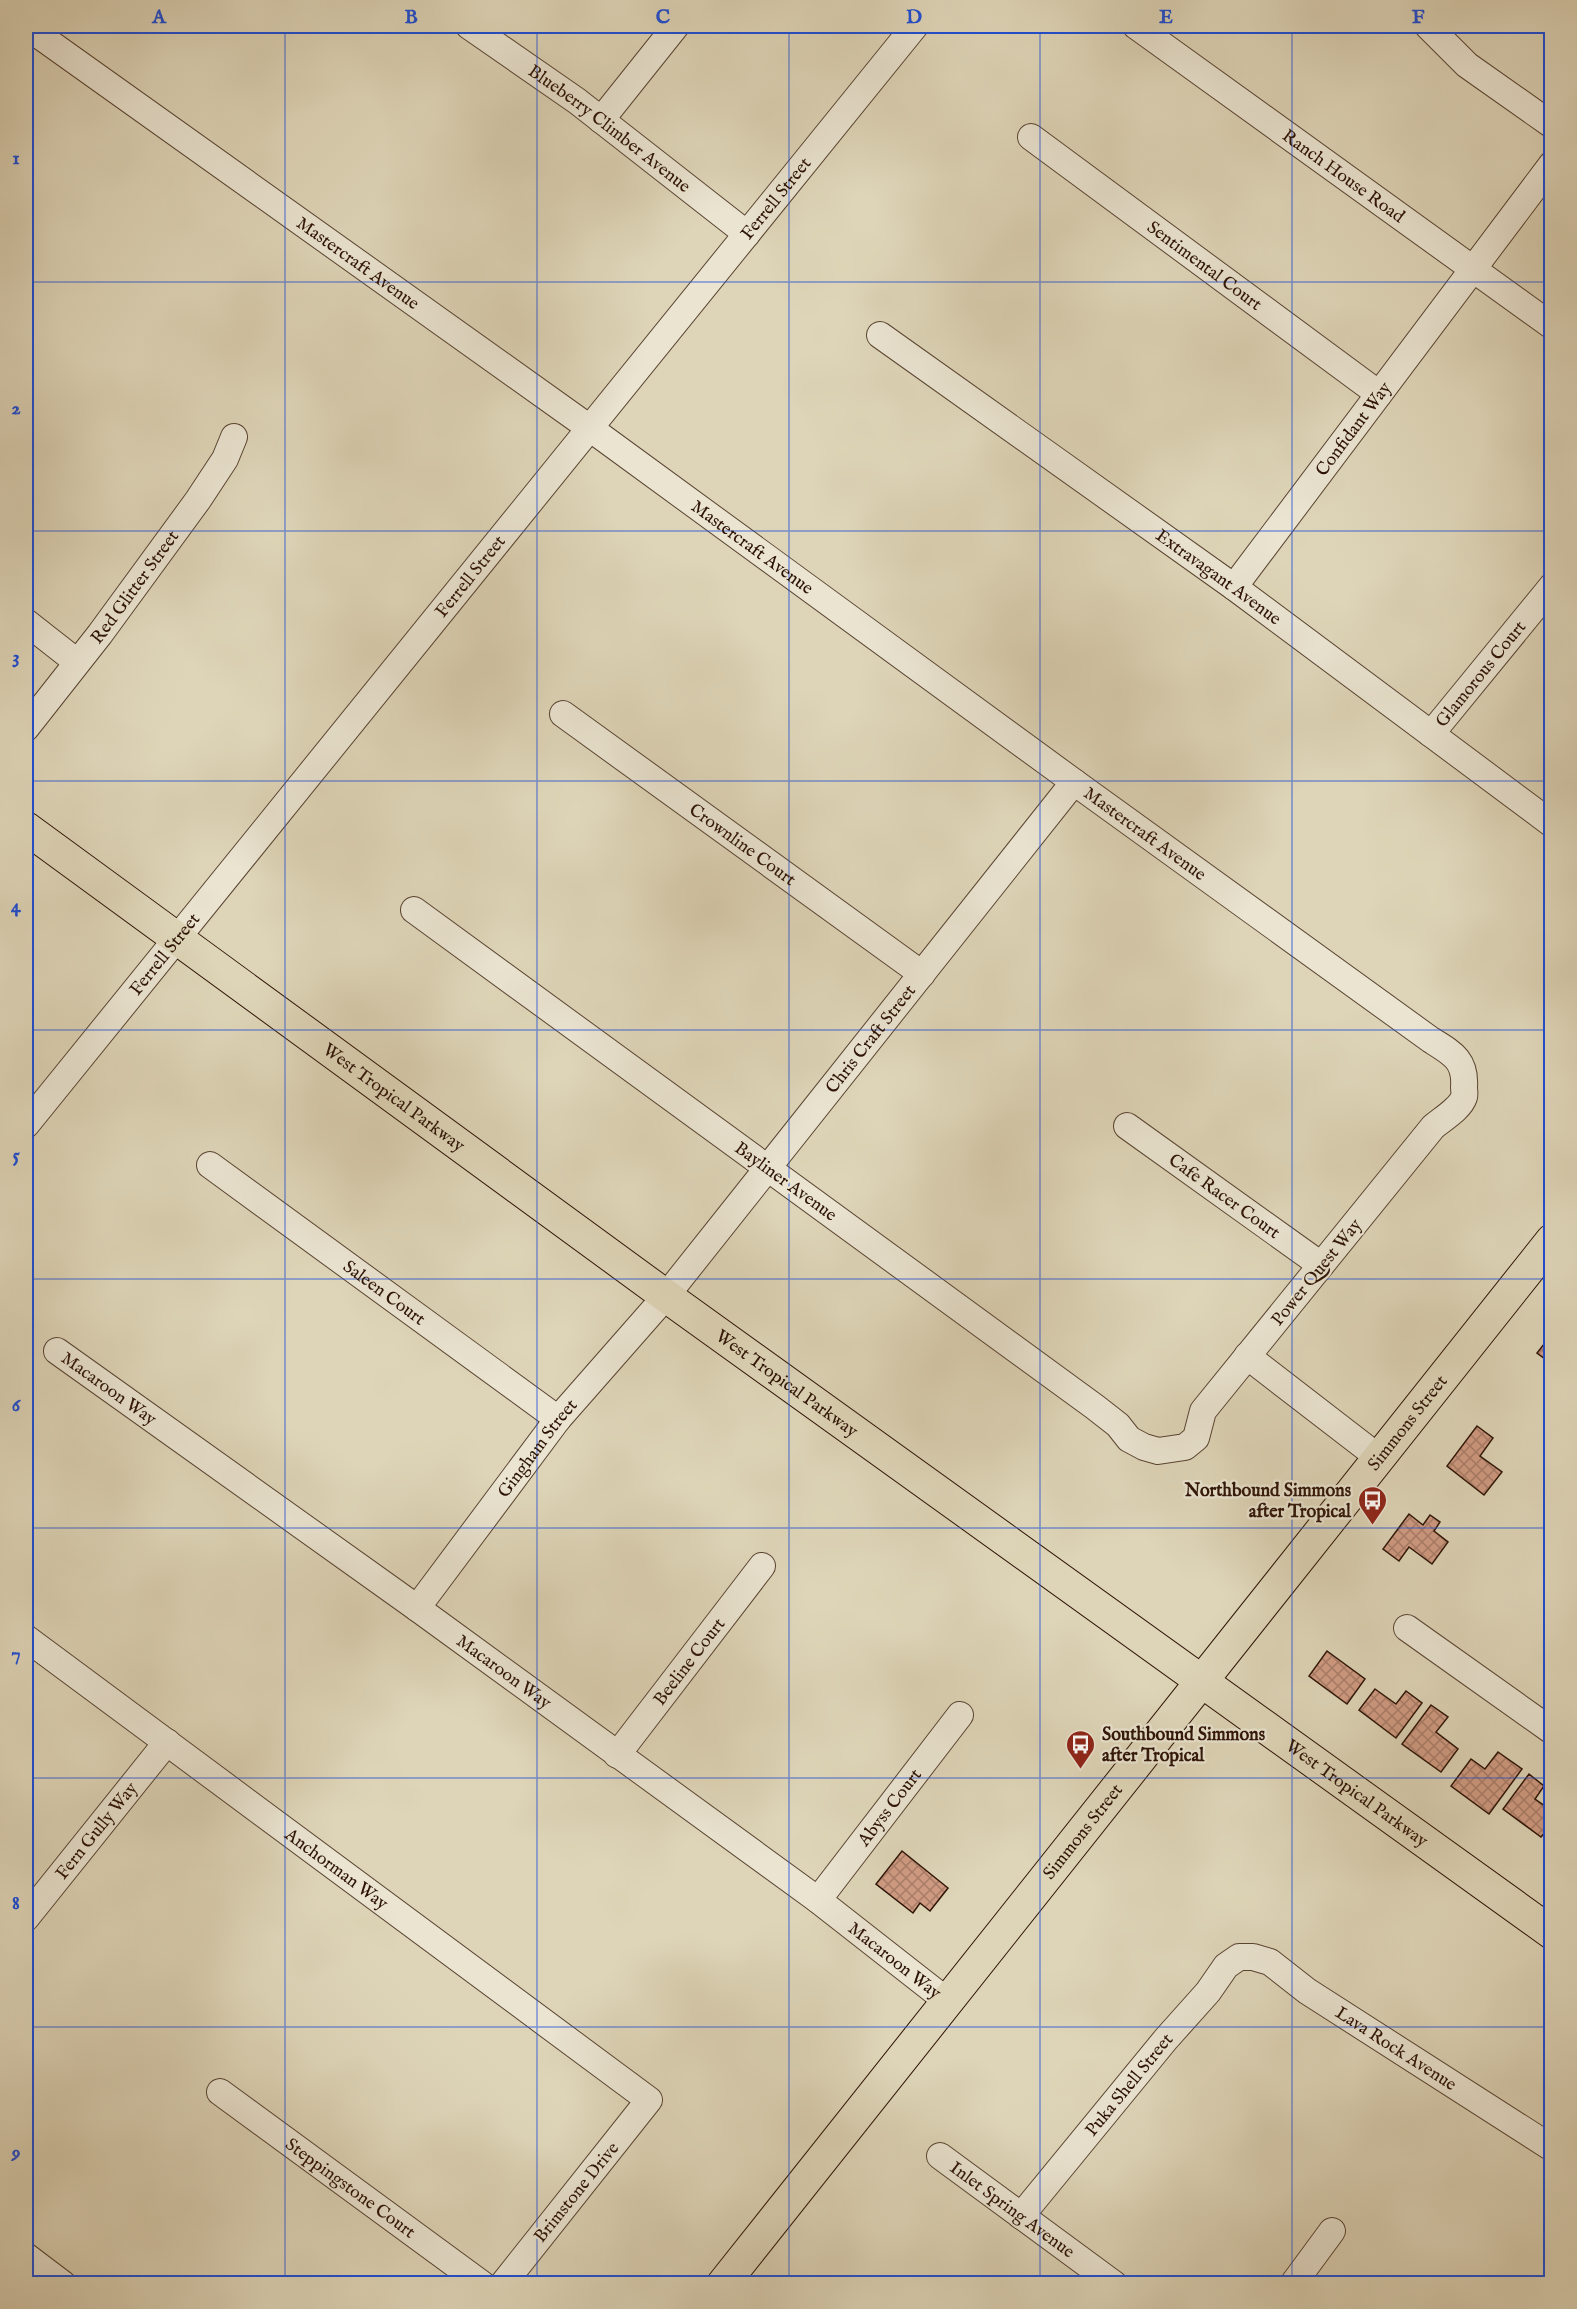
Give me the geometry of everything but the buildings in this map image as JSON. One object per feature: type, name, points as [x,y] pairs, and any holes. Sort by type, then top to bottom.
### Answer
[{"type":"main road","name":"West Tropical Parkway","points":[[26,828],[666,1296],[1551,1933]]},
{"type":"main road","name":"Simmons Street","points":[[723,2283],[1551,1240]]},
{"type":"street","name":"Mastercraft Avenue","points":[[26,26],[591,429],[1074,782],[1449,1051],[1462,1065],[1465,1078]]},
{"type":"street","name":"Blueberry Climber Avenue","points":[[469,26],[600,120],[747,234]]},
{"type":"street","points":[[600,120],[676,26]]},
{"type":"street","name":"Ferrell Street","points":[[26,1125],[915,26]]},
{"type":"street","name":"Ranch House Road","points":[[1136,26],[1551,326]]},
{"type":"street","points":[[1433,27],[1467,65],[1551,125]]},
{"type":"street","name":"Sentimental Court","points":[[1031,137],[1379,394]]},
{"type":"street","name":"Confidant Way","points":[[1234,587],[1551,164]]},
{"type":"street","name":"Extravagant Avenue","points":[[880,336],[1234,587],[1551,824]]},
{"type":"street","name":"Red Glitter Street","points":[[26,728],[100,634],[198,500],[225,459],[234,437]]},
{"type":"street","name":"Glamorous Court","points":[[1431,734],[1551,586]]},
{"type":"street","points":[[26,622],[77,662]]},
{"type":"street","name":"Crownline Court","points":[[563,714],[922,974]]},
{"type":"street","name":"Chris Craft Street","points":[[666,1296],[1074,782]]},
{"type":"street","name":"Bayliner Avenue","points":[[414,910],[1095,1407],[1118,1425],[1129,1439],[1158,1451]]},
{"type":"street","name":"Power Quest Way","points":[[1158,1451],[1185,1447],[1196,1438],[1203,1411],[1433,1127],[1464,1097],[1465,1078]]},
{"type":"street","name":"Cafe Racer Court","points":[[1127,1126],[1321,1265]]},
{"type":"street","name":"Saleen Court","points":[[210,1165],[558,1419]]},
{"type":"street","name":"Gingham Street","points":[[417,1608],[558,1419],[666,1296]]},
{"type":"street","name":"Macaroon Way","points":[[57,1351],[417,1608],[818,1900],[947,2001]]},
{"type":"street","points":[[1247,1356],[1378,1456]]},
{"type":"street","name":"Beeline Court","points":[[617,1755],[762,1566]]},
{"type":"street","points":[[1407,1628],[1551,1731]]},
{"type":"street","name":"Anchorman Way","points":[[26,1638],[649,2100]]},
{"type":"street","name":"Abyss Court","points":[[818,1900],[960,1715]]},
{"type":"street","name":"Fern Gully Way","points":[[26,1918],[167,1742]]},
{"type":"street","name":"Lava Rock Avenue","points":[[1239,1957],[1253,1956],[1270,1962],[1307,1991],[1551,2148]]},
{"type":"street","name":"Puka Shell Street","points":[[1022,2216],[1166,2039],[1208,1992],[1226,1966],[1239,1957]]},
{"type":"street","name":"Steppingstone Court","points":[[220,2092],[482,2283]]},
{"type":"street","name":"Brimstone Drive","points":[[503,2283],[649,2100]]},
{"type":"street","name":"Inlet Spring Avenue","points":[[940,2156],[1114,2283]]},
{"type":"street","points":[[1293,2283],[1332,2230]]},
{"type":"street","points":[[26,2256],[63,2283]]},
{"type":"place","name":"Northbound Simmons after Tropical","points":[[1372,1526]]},
{"type":"place","name":"Southbound Simmons after Tropical","points":[[1081,1770]]}]
